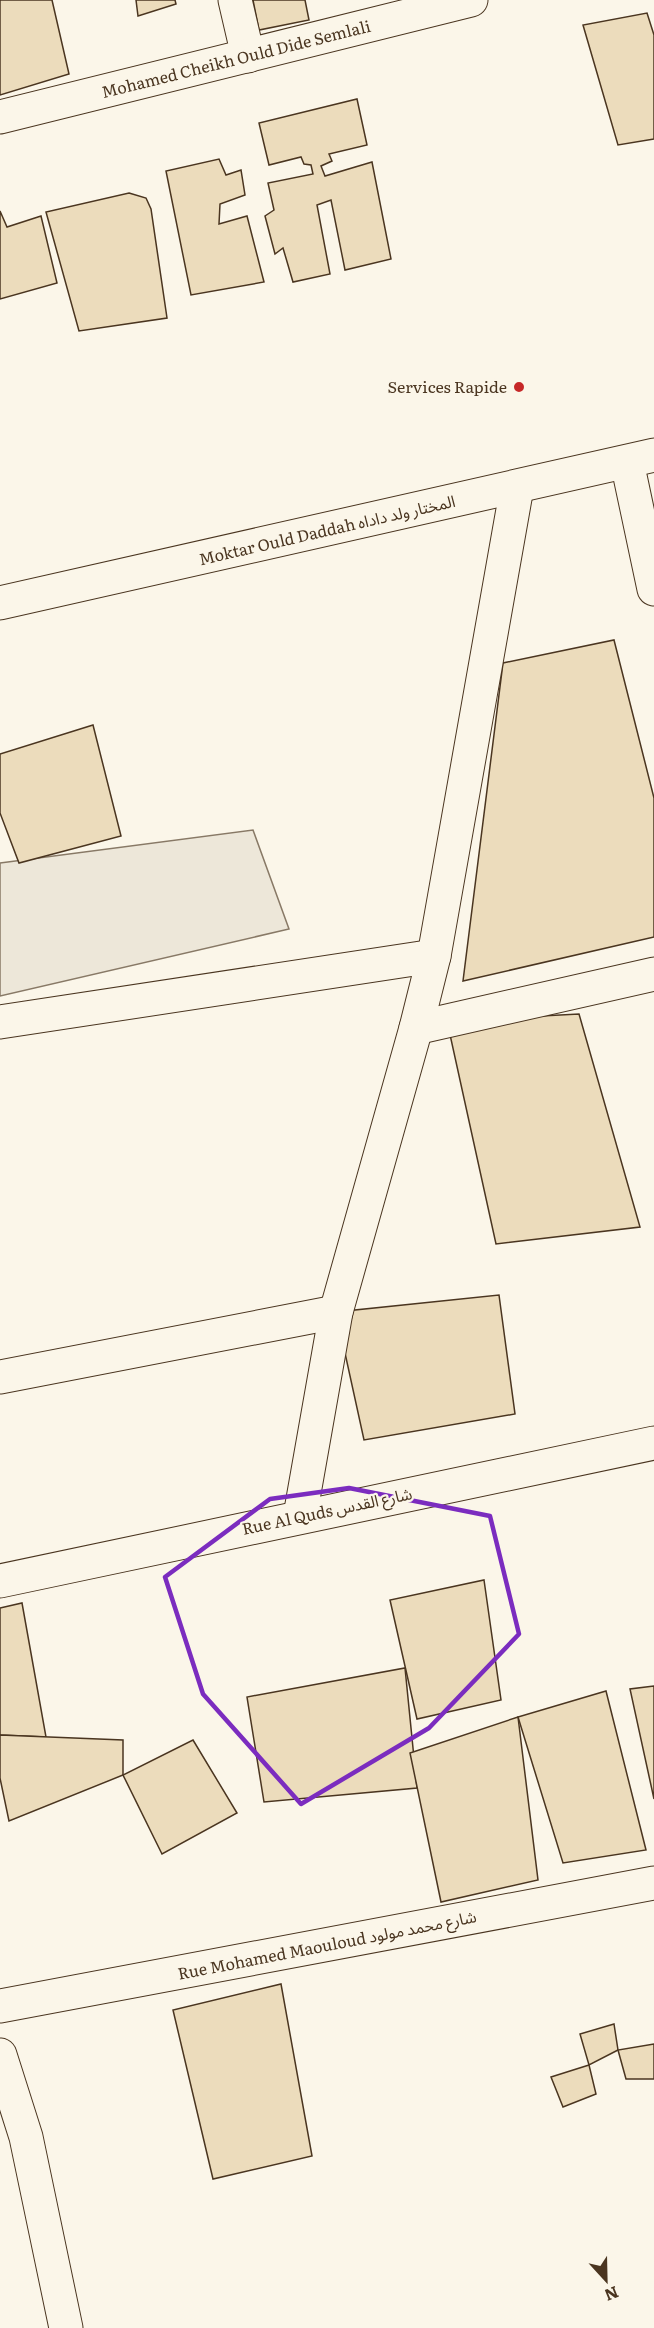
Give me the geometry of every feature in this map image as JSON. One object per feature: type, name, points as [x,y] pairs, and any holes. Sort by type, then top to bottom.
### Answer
[{"type":"street","points":[[235,0],[248,56]]},
{"type":"street","name":"Mohamed Cheikh Ould Dide Semlali","points":[[0,117],[471,0]]},
{"type":"street","points":[[640,459],[654,589]]},
{"type":"street","name":"Moktar Ould Daddah المختار ولد داداه","points":[[0,603],[640,459]]},
{"type":"street","points":[[300,1516],[336,1312],[434,956],[517,487]]},
{"type":"street","points":[[0,1022],[434,956]]},
{"type":"street","points":[[416,1028],[654,974]]},
{"type":"street","points":[[0,1377],[336,1312]]},
{"type":"street","name":"Rue Al Quds شارع القدس","points":[[0,1581],[654,1443]]},
{"type":"street","name":"Rue Mohamed Maouloud شارع محمد مولود","points":[[0,2006],[654,1883]]},
{"type":"street","points":[[0,2055],[13,2140],[66,2328]]},
{"type":"highlighted area","points":[[349,1488],[490,1516],[519,1634],[429,1728],[301,1804],[203,1694],[165,1577],[270,1499]]},
{"type":"shaded area","points":[[253,830],[289,929],[0,996],[0,863]]},
{"type":"building","points":[[0,0],[52,0],[69,74],[0,95]]},
{"type":"building","points":[[136,0],[175,0],[176,4],[138,16]]},
{"type":"building","points":[[253,0],[305,0],[309,20],[259,30]]},
{"type":"building","points":[[647,13],[654,35],[654,139],[618,145],[583,25]]},
{"type":"building","points":[[357,99],[367,145],[329,154],[332,161],[321,166],[325,176],[372,162],[391,259],[345,270],[331,200],[317,205],[330,274],[293,282],[283,248],[275,254],[265,216],[274,210],[268,183],[313,174],[311,165],[304,164],[301,157],[269,165],[259,123]]},
{"type":"building","points":[[219,159],[226,175],[241,170],[245,195],[220,204],[219,224],[247,216],[264,282],[191,295],[166,171]]},
{"type":"building","points":[[129,193],[146,198],[151,209],[167,318],[79,331],[46,212]]},
{"type":"building","points":[[0,211],[7,227],[41,216],[57,283],[0,299]]},
{"type":"building","points":[[614,640],[654,798],[654,937],[463,981],[503,663]]},
{"type":"building","points":[[93,725],[121,836],[19,863],[0,813],[0,754]]},
{"type":"building","points":[[579,1014],[640,1227],[496,1244],[447,1021]]},
{"type":"building","points":[[499,1295],[515,1414],[364,1440],[336,1312]]},
{"type":"building","points":[[484,1580],[501,1700],[417,1719],[390,1600]]},
{"type":"building","points":[[22,1603],[46,1737],[0,1735],[0,1608]]},
{"type":"building","points":[[405,1668],[417,1788],[264,1802],[247,1697]]},
{"type":"building","points":[[654,1686],[654,1799],[630,1689]]},
{"type":"building","points":[[606,1691],[646,1850],[563,1863],[518,1717]]},
{"type":"building","points":[[518,1717],[538,1880],[441,1902],[410,1753]]},
{"type":"building","points":[[0,1735],[123,1740],[123,1775],[9,1821],[0,1778]]},
{"type":"building","points":[[193,1740],[237,1813],[162,1854],[123,1775]]},
{"type":"building","points":[[281,1984],[312,2156],[213,2179],[173,2010]]},
{"type":"building","points":[[614,2024],[618,2050],[589,2065],[580,2034]]},
{"type":"building","points":[[654,2044],[654,2079],[626,2079],[618,2050]]},
{"type":"building","points":[[589,2065],[596,2094],[563,2107],[551,2077]]},
{"type":"place","name":"Services Rapide","points":[[519,387]]}]
